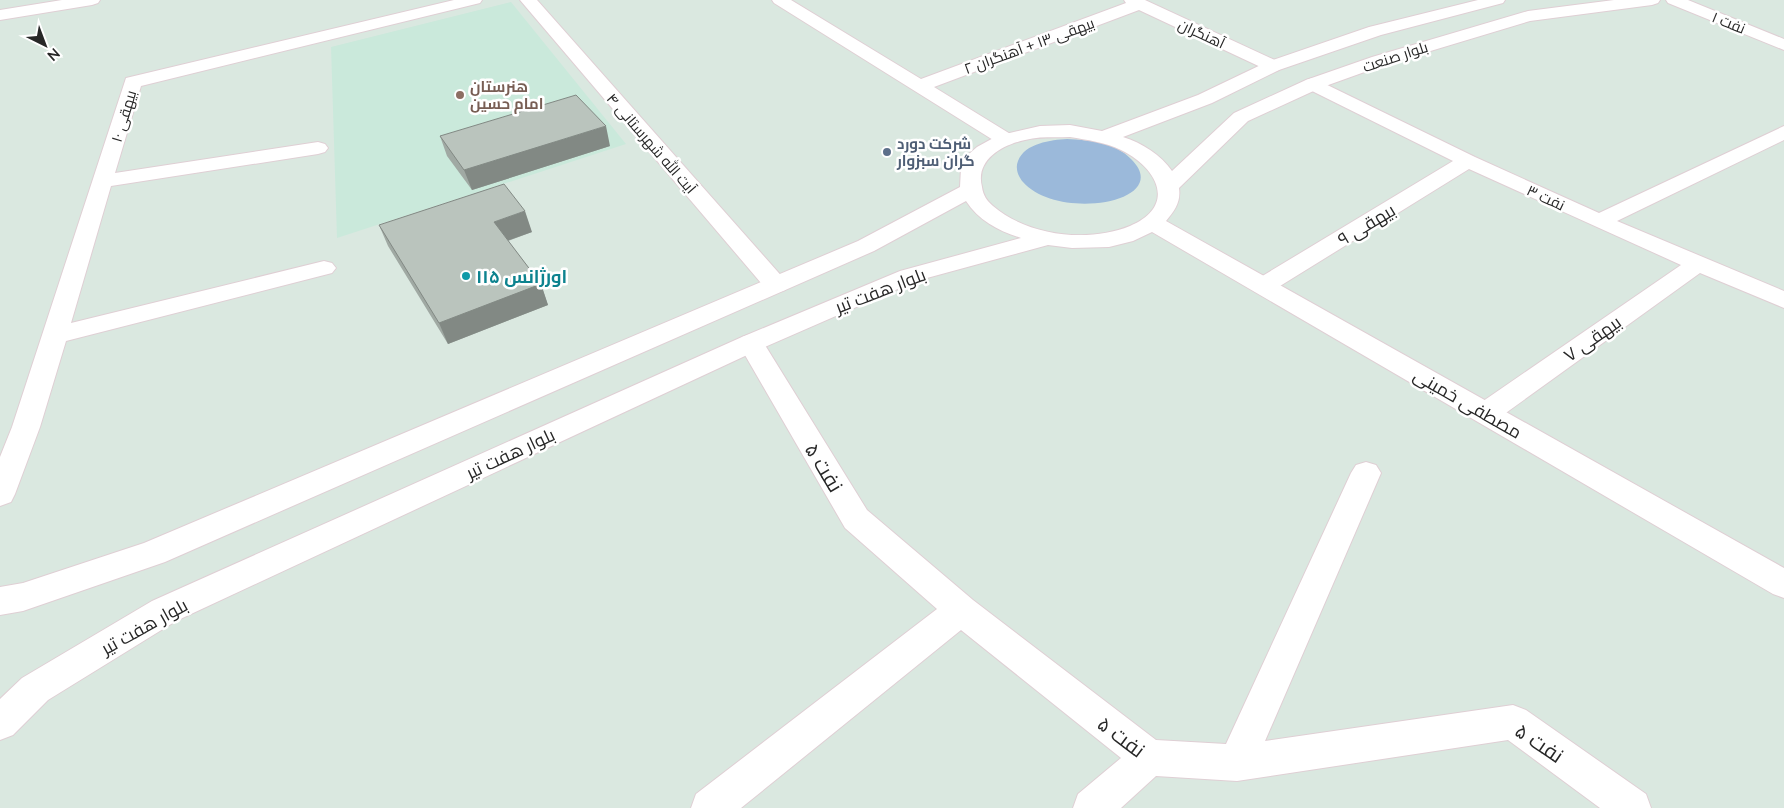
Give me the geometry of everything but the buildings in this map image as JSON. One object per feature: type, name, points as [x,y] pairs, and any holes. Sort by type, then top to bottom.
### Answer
[{"type":"street","points":[[0,16],[92,0]]},
{"type":"street","name":"بیهقی ۱۰","points":[[0,494],[26,427],[133,82],[474,0]]},
{"type":"street","name":"آیت الله شهرستانی ۴","points":[[528,0],[776,285]]},
{"type":"street","points":[[780,0],[1005,140]]},
{"type":"street","name":"بلوار صنعت","points":[[1104,137],[1205,99],[1273,66],[1375,31],[1496,0]]},
{"type":"street","name":"بلوار صنعت","points":[[1170,184],[1241,117],[1313,84],[1378,61],[1528,16],[1652,0]]},
{"type":"street","name":"نفت ۱","points":[[1674,0],[1784,45]]},
{"type":"street","name":"بیهقی ۱۳ + آهنگران ۲","points":[[919,86],[1136,2]]},
{"type":"street","name":"آهنگران","points":[[1136,2],[1273,66]]},
{"type":"street","name":"نفت ۳","points":[[1313,84],[1468,161],[1599,221],[1784,300]]},
{"type":"street","points":[[1070,131],[1104,137],[1135,149],[1158,165],[1170,184],[1169,205],[1153,223],[1124,236],[1087,242],[1047,238],[1004,223],[984,210],[970,190],[970,170],[982,152],[1005,140],[1036,132],[1070,131]]},
{"type":"street","points":[[1599,221],[1784,132]]},
{"type":"street","points":[[102,181],[318,148]]},
{"type":"street","name":"بیهقی ۹","points":[[1263,286],[1468,161]]},
{"type":"street","points":[[0,601],[23,597],[154,553],[866,246],[970,190]]},
{"type":"street","name":"مصطفی خمینی","points":[[1153,223],[1784,584]]},
{"type":"street","name":"بلوار هفت تیر","points":[[0,723],[35,689],[164,612],[751,343],[908,276],[1047,238]]},
{"type":"street","name":"بیهقی ۷","points":[[1486,413],[1699,263]]},
{"type":"street","points":[[55,335],[324,268]]},
{"type":"street","name":"نفت ۵","points":[[751,343],[856,520],[960,610],[1149,758],[1237,763],[1513,722],[1632,808]]},
{"type":"street","points":[[1237,763],[1366,473]]},
{"type":"street","points":[[710,808],[960,610]]},
{"type":"street","points":[[1092,808],[1149,758]]},
{"type":"shaded area","name":"هنرستان امام حسین","points":[[511,2],[626,144],[337,238],[331,47]]},
{"type":"shaded area","points":[[1067,139],[1110,145],[1125,153],[1140,174],[1138,186],[1125,196],[1107,202],[1084,204],[1061,201],[1039,194],[1023,182],[1018,175],[1017,166],[1021,155],[1026,150],[1046,142]]},
{"type":"place","name":"هنرستان امام حسین","points":[[460,95]]},
{"type":"place","name":"شرکت دورد گران سبزوار","points":[[887,152]]},
{"type":"place","name":"اورژانس ۱۱۵","points":[[466,276]]}]
